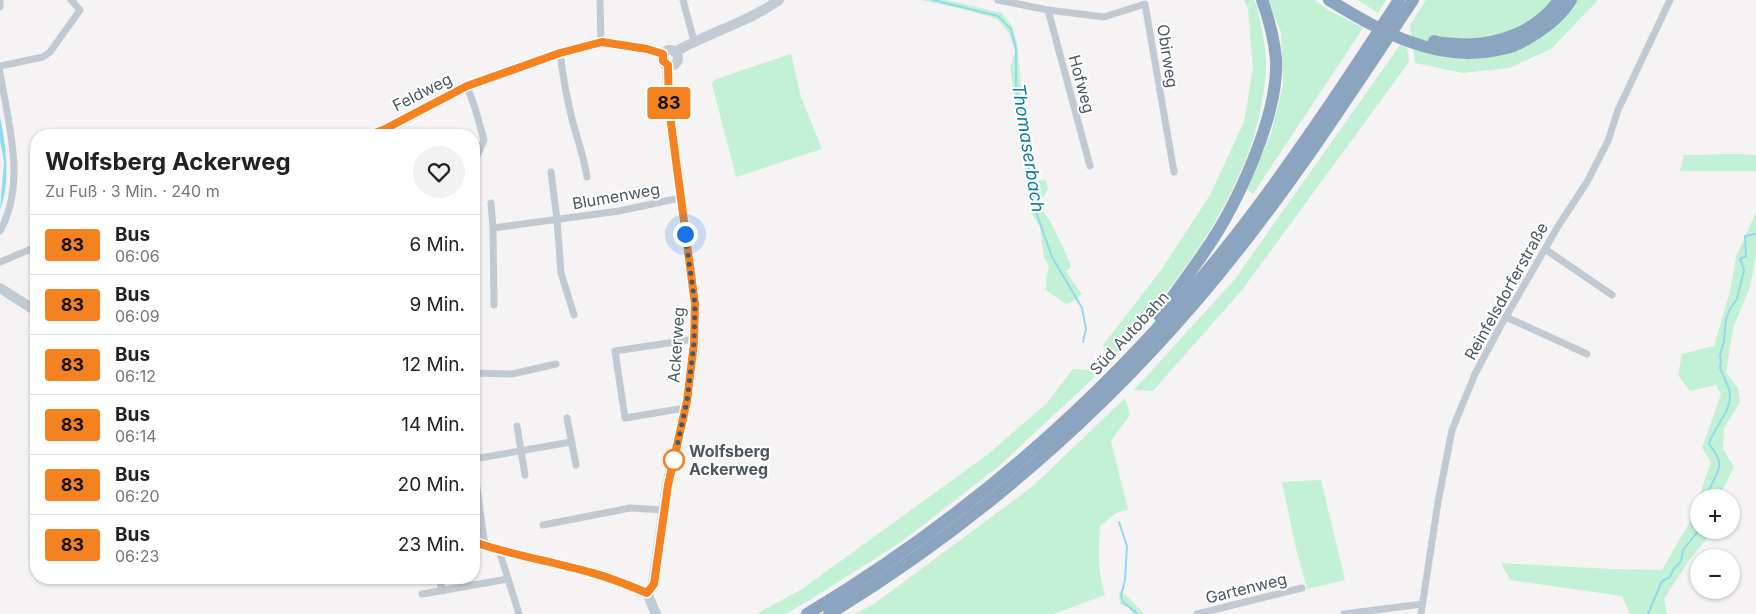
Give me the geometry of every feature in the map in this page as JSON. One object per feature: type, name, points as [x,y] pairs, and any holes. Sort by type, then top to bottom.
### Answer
[{"type":"highway","points":[[1132,355],[1142,335],[1159,316],[1206,250],[1251,164],[1265,126],[1274,93],[1276,60],[1272,36],[1262,0]]},
{"type":"highway","points":[[1329,0],[1401,39],[1424,47],[1455,54],[1483,53],[1514,46],[1544,28],[1567,7],[1571,0]]},
{"type":"highway","points":[[1344,0],[1368,14],[1408,32],[1438,42],[1466,45],[1497,42],[1527,30],[1552,10],[1559,0]]},
{"type":"highway","name":"Süd Autobahn","points":[[829,614],[926,550],[1001,493],[1089,415],[1156,347],[1246,240],[1321,139],[1399,7],[1413,0]]},
{"type":"highway","name":"Süd Autobahn","points":[[807,614],[856,585],[919,541],[994,484],[1081,406],[1132,355],[1191,289],[1239,231],[1376,46]]},
{"type":"street","points":[[0,0],[0,7]]},
{"type":"street","points":[[0,66],[43,57],[50,52],[80,10],[71,0]]},
{"type":"street","points":[[600,0],[602,42]]},
{"type":"street","points":[[683,0],[694,41]]},
{"type":"street","points":[[675,52],[694,41],[757,14],[779,0]]},
{"type":"street","name":"Obirweg","points":[[998,0],[1048,10],[1104,17],[1145,4],[1174,172]]},
{"type":"street","name":"Reinfelsdorferstraße","points":[[1421,614],[1438,502],[1452,430],[1475,374],[1545,249],[1587,182],[1608,141],[1618,110],[1670,0]]},
{"type":"street","name":"Hofweg","points":[[1048,10],[1090,166]]},
{"type":"street","name":"Feldweg","points":[[389,129],[467,86],[560,53],[602,42],[647,49],[663,54]]},
{"type":"street","points":[[668,50],[675,52],[678,57],[677,62],[673,65],[668,65],[663,61],[663,54],[668,50]]},
{"type":"street","points":[[560,53],[564,89],[584,155],[588,177]]},
{"type":"street","name":"Ackerweg","points":[[647,593],[654,584],[668,485],[685,408],[694,339],[695,304],[669,108],[668,65]]},
{"type":"street","points":[[0,72],[15,167],[11,202],[0,231]]},
{"type":"street","points":[[467,86],[484,140],[480,149]]},
{"type":"street","name":"Blumenweg","points":[[551,172],[561,273],[574,315]]},
{"type":"street","name":"Blumenweg","points":[[493,228],[619,211],[680,198]]},
{"type":"street","points":[[491,203],[494,305]]},
{"type":"street","points":[[1545,249],[1612,295]]},
{"type":"street","points":[[0,262],[30,250]]},
{"type":"street","points":[[0,288],[30,307]]},
{"type":"street","points":[[1506,317],[1587,354]]},
{"type":"street","points":[[685,408],[625,418],[615,351],[694,339]]},
{"type":"street","points":[[480,373],[512,374],[556,364]]},
{"type":"street","points":[[567,418],[576,466]]},
{"type":"street","points":[[517,426],[525,475]]},
{"type":"street","points":[[480,458],[571,442]]},
{"type":"street","points":[[543,525],[630,508],[664,510]]},
{"type":"street","points":[[480,510],[485,546]]},
{"type":"street","points":[[480,544],[617,580],[647,593],[656,614]]},
{"type":"street","points":[[499,550],[519,614]]},
{"type":"street","points":[[480,584],[508,579]]},
{"type":"street","points":[[440,584],[443,590]]},
{"type":"street","points":[[422,594],[478,584]]},
{"type":"street","name":"Gartenweg","points":[[1197,614],[1302,588]]},
{"type":"street","points":[[1344,614],[1422,604]]},
{"type":"green space","points":[[921,0],[946,0],[1002,13],[1012,26],[1017,43],[1025,125],[1037,181],[1046,180],[1048,189],[1041,201],[1040,209],[1050,222],[1068,258],[1071,267],[1066,272],[1082,294],[1072,302],[1066,304],[1046,290],[1049,267],[1044,257],[1040,227],[1032,214],[1010,68],[1015,52],[1009,33],[997,19]]},
{"type":"green space","points":[[1244,0],[1254,0],[1257,6],[1266,59],[1261,108],[1250,149],[1233,188],[1212,226],[1188,263],[1162,298],[1108,363],[1103,345],[1162,269],[1210,195],[1244,122],[1253,69],[1248,9]]},
{"type":"green space","points":[[1268,0],[1315,0],[1328,10],[1363,28],[1253,194],[1247,190],[1271,134],[1283,85],[1281,32]]},
{"type":"green space","points":[[1358,0],[1386,0],[1378,13]]},
{"type":"green space","points":[[1426,0],[1598,0],[1551,49],[1509,68],[1463,73],[1415,63],[1410,25]]},
{"type":"green space","points":[[1400,45],[1407,48],[1409,62],[1242,290],[1153,391],[1134,390],[1235,279]]},
{"type":"green space","points":[[791,54],[801,97],[822,149],[736,177],[712,84],[714,80]]},
{"type":"green space","points":[[1684,155],[1756,155],[1756,171],[1680,171]]},
{"type":"green space","points":[[1756,212],[1756,255],[1750,287],[1733,328],[1726,373],[1738,388],[1740,402],[1724,428],[1723,449],[1734,467],[1723,489],[1702,489],[1711,462],[1702,448],[1721,394],[1716,385],[1690,391],[1678,375],[1682,354],[1714,346],[1730,291],[1736,257]]},
{"type":"green space","points":[[1073,369],[1101,371],[999,466],[901,542],[785,614],[756,614],[802,589],[987,455],[1047,403]]},
{"type":"green space","points":[[1125,398],[1130,415],[1111,441],[1128,510],[1116,513],[1100,526],[1099,561],[1105,595],[1053,614],[855,614],[874,604],[1033,486]]},
{"type":"green space","points":[[1321,480],[1345,580],[1307,589],[1282,482]]},
{"type":"green space","points":[[1690,522],[1690,539],[1706,539],[1698,549],[1690,549],[1690,559],[1664,599],[1667,614],[1630,614],[1622,596],[1510,580],[1501,563],[1610,569],[1662,570]]},
{"type":"green space","points":[[1119,591],[1128,597],[1144,614],[1133,614],[1129,608],[1120,604]]},
{"type":"water","points":[[0,117],[6,152],[6,176],[0,210],[4,162],[0,140]]},
{"type":"waterway","name":"Thomaserbach","points":[[933,0],[998,16],[1011,29],[1016,49],[1016,85],[1035,209],[1052,257],[1082,308],[1086,329],[1083,342]]},
{"type":"waterway","points":[[1710,489],[1719,469],[1719,464],[1715,452],[1709,444],[1730,401],[1728,387],[1720,368],[1720,355],[1724,341],[1726,319],[1737,299],[1744,270],[1740,259],[1746,256],[1745,236],[1756,234]]},
{"type":"waterway","name":"Thomaserbach","points":[[1119,522],[1127,546],[1125,580],[1121,596],[1124,603],[1138,614]]},
{"type":"waterway","points":[[1648,614],[1662,581],[1670,577],[1681,561],[1683,550],[1692,539]]},
{"type":"bus line","name":"83","points":[[385,129],[467,86],[560,53],[602,42],[647,49],[663,54],[663,61],[668,65],[669,108],[695,304],[694,343],[687,401],[668,485],[654,584],[647,593],[617,580],[588,571],[480,544]]},
{"type":"place","name":"Wolfsberg Ackerweg","points":[[674,460]]},
{"type":"route","points":[[674,460],[687,401],[694,343],[695,304],[685,234]]}]
